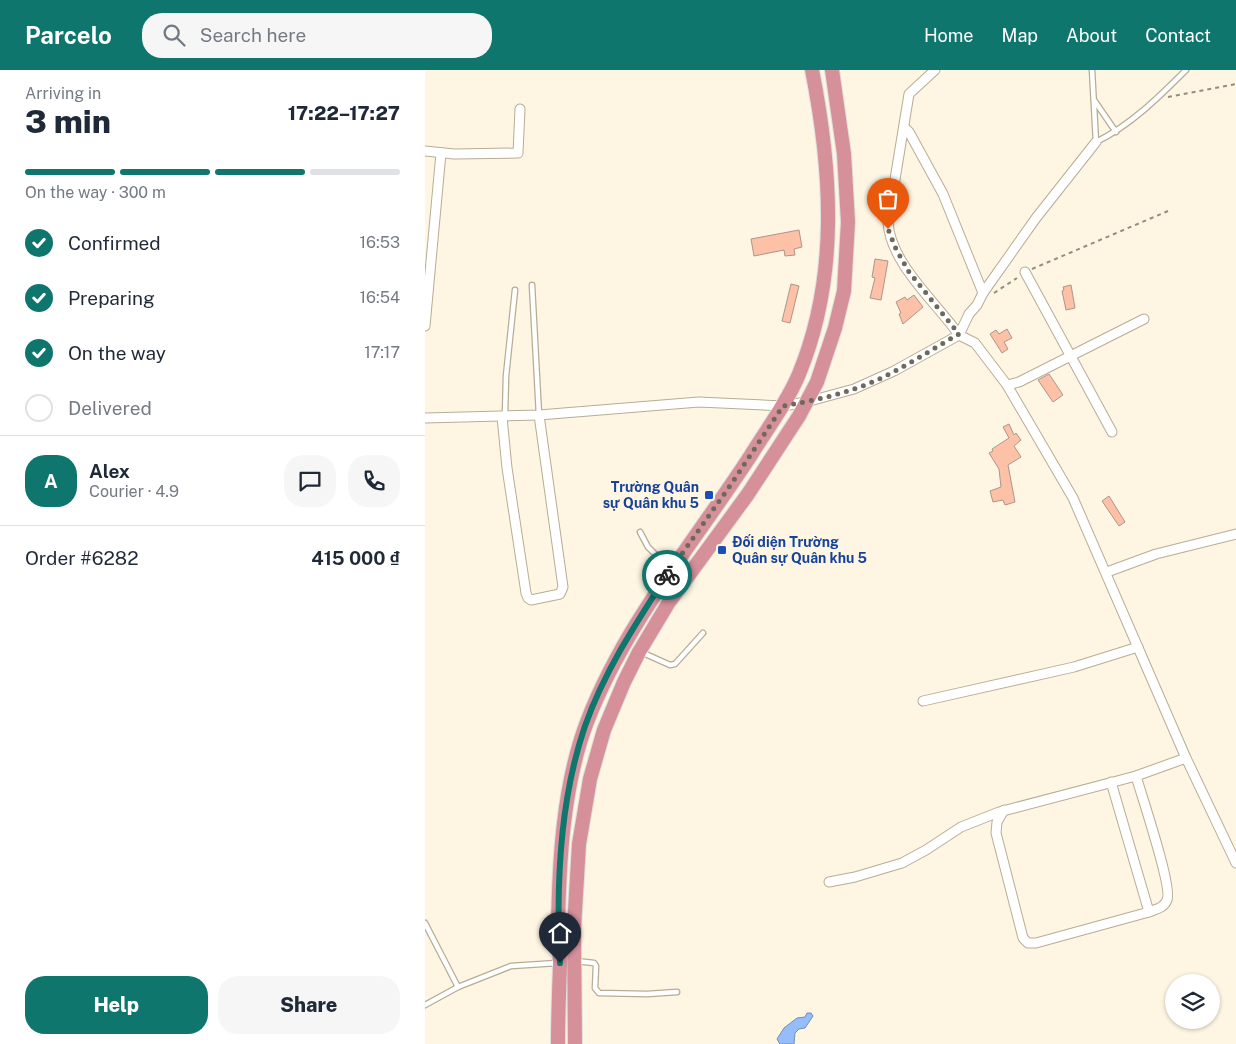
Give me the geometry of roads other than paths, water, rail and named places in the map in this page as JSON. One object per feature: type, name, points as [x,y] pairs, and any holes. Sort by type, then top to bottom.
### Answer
[{"type":"highway","points":[[557,1044],[560,963],[558,930],[563,841],[568,796],[578,750],[592,709],[631,631],[783,406],[799,375],[817,323],[827,262],[828,198],[819,111],[812,70]]},
{"type":"highway","points":[[575,1044],[574,918],[579,844],[590,779],[604,730],[639,652],[669,602],[748,494],[807,402],[817,382],[835,328],[844,291],[847,264],[847,196],[839,109],[832,70]]},
{"type":"street","points":[[935,70],[909,94],[888,229],[896,249],[909,272],[959,334],[975,343],[1007,385],[1073,498],[1107,572],[1137,647],[1236,863]]},
{"type":"street","points":[[425,151],[441,153],[518,153],[520,109]]},
{"type":"street","points":[[904,127],[909,132],[943,194],[983,293]]},
{"type":"street","points":[[425,418],[539,415],[699,402],[783,406],[854,390],[894,371],[959,334],[969,314],[1036,218],[1097,142]]},
{"type":"street","points":[[425,326],[441,153]]},
{"type":"street","points":[[1025,272],[1112,432]]},
{"type":"street","points":[[1007,385],[1019,382],[1143,319]]},
{"type":"street","points":[[503,417],[507,468],[526,593],[531,600],[556,596],[560,594],[563,587],[549,498],[539,415]]},
{"type":"street","points":[[1107,572],[1156,554],[1236,534]]},
{"type":"street","points":[[923,701],[1074,667],[1137,647]]},
{"type":"street","points":[[829,882],[855,877],[902,862],[926,850],[961,827],[1004,810],[1136,776],[1187,758]]},
{"type":"street","points":[[1004,810],[997,822],[996,834],[1023,938],[1028,943],[1036,943],[1162,907],[1169,895],[1136,776]]},
{"type":"street","points":[[1111,782],[1149,912]]},
{"type":"lane","points":[[1092,70],[1097,142],[1116,132],[1156,99],[1186,70]]},
{"type":"lane","points":[[1094,100],[1116,132]]},
{"type":"lane","points":[[532,285],[539,415]]},
{"type":"lane","points":[[503,417],[515,290]]},
{"type":"lane","points":[[640,532],[648,547],[671,570]]},
{"type":"lane","points":[[639,652],[671,665],[675,664],[703,632]]},
{"type":"lane","points":[[425,924],[458,986]]},
{"type":"lane","points":[[574,961],[594,963],[596,966],[595,988],[599,992],[647,994],[677,992]]},
{"type":"lane","points":[[425,1005],[458,986],[511,966],[560,963]]},
{"type":"water","points":[[807,1013],[811,1013],[813,1016],[805,1028],[799,1029],[795,1033],[794,1044],[780,1044],[777,1039],[784,1028],[797,1018],[805,1017]]},
{"type":"place","name":"Trường Quân sự Quân khu 5","points":[[709,495]]},
{"type":"place","name":"Đối diện Trường Quân sự Quân khu 5","points":[[722,550]]}]
